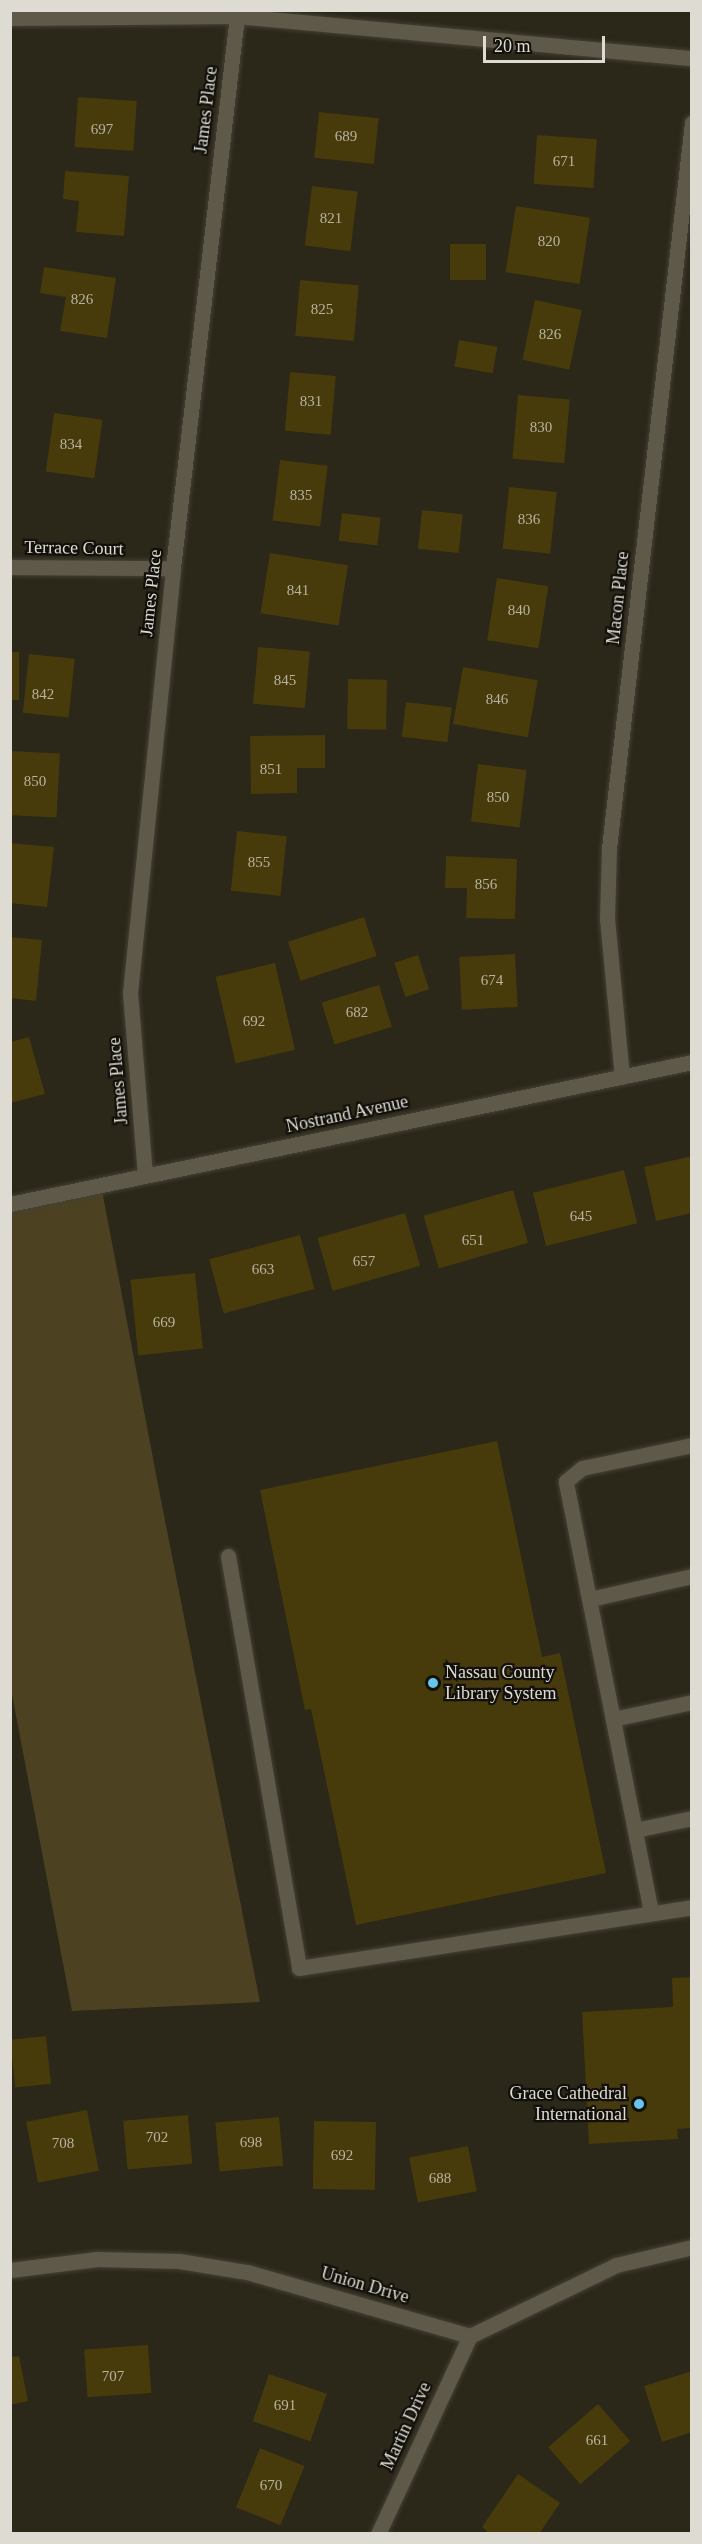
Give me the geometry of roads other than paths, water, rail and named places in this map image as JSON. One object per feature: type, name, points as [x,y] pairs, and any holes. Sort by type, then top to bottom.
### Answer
[{"type":"street","points":[[10,18],[237,16],[692,58]]},
{"type":"street","name":"James Place","points":[[145,1175],[130,993],[173,568],[237,16]]},
{"type":"street","name":"Macon Place","points":[[622,1077],[607,919],[609,848],[692,123]]},
{"type":"street","name":"Terrace Court","points":[[10,567],[173,568]]},
{"type":"street","name":"Nostrand Avenue","points":[[10,1204],[692,1062]]},
{"type":"street","points":[[651,1912],[566,1481],[582,1468],[692,1445]]},
{"type":"street","points":[[228,1556],[299,1968],[692,1907]]},
{"type":"street","points":[[590,1599],[692,1576]]},
{"type":"street","points":[[613,1719],[692,1702]]},
{"type":"street","points":[[635,1830],[692,1818]]},
{"type":"street","points":[[470,2336],[616,2265],[692,2247]]},
{"type":"street","name":"Union Drive","points":[[10,2270],[97,2259],[179,2261],[247,2272],[470,2336]]},
{"type":"street","name":"Martin Drive","points":[[378,2534],[470,2336]]},
{"type":"place","name":"Nassau County Library System","points":[[433,1683]]},
{"type":"place","name":"Grace Cathedral International","points":[[639,2104]]}]
